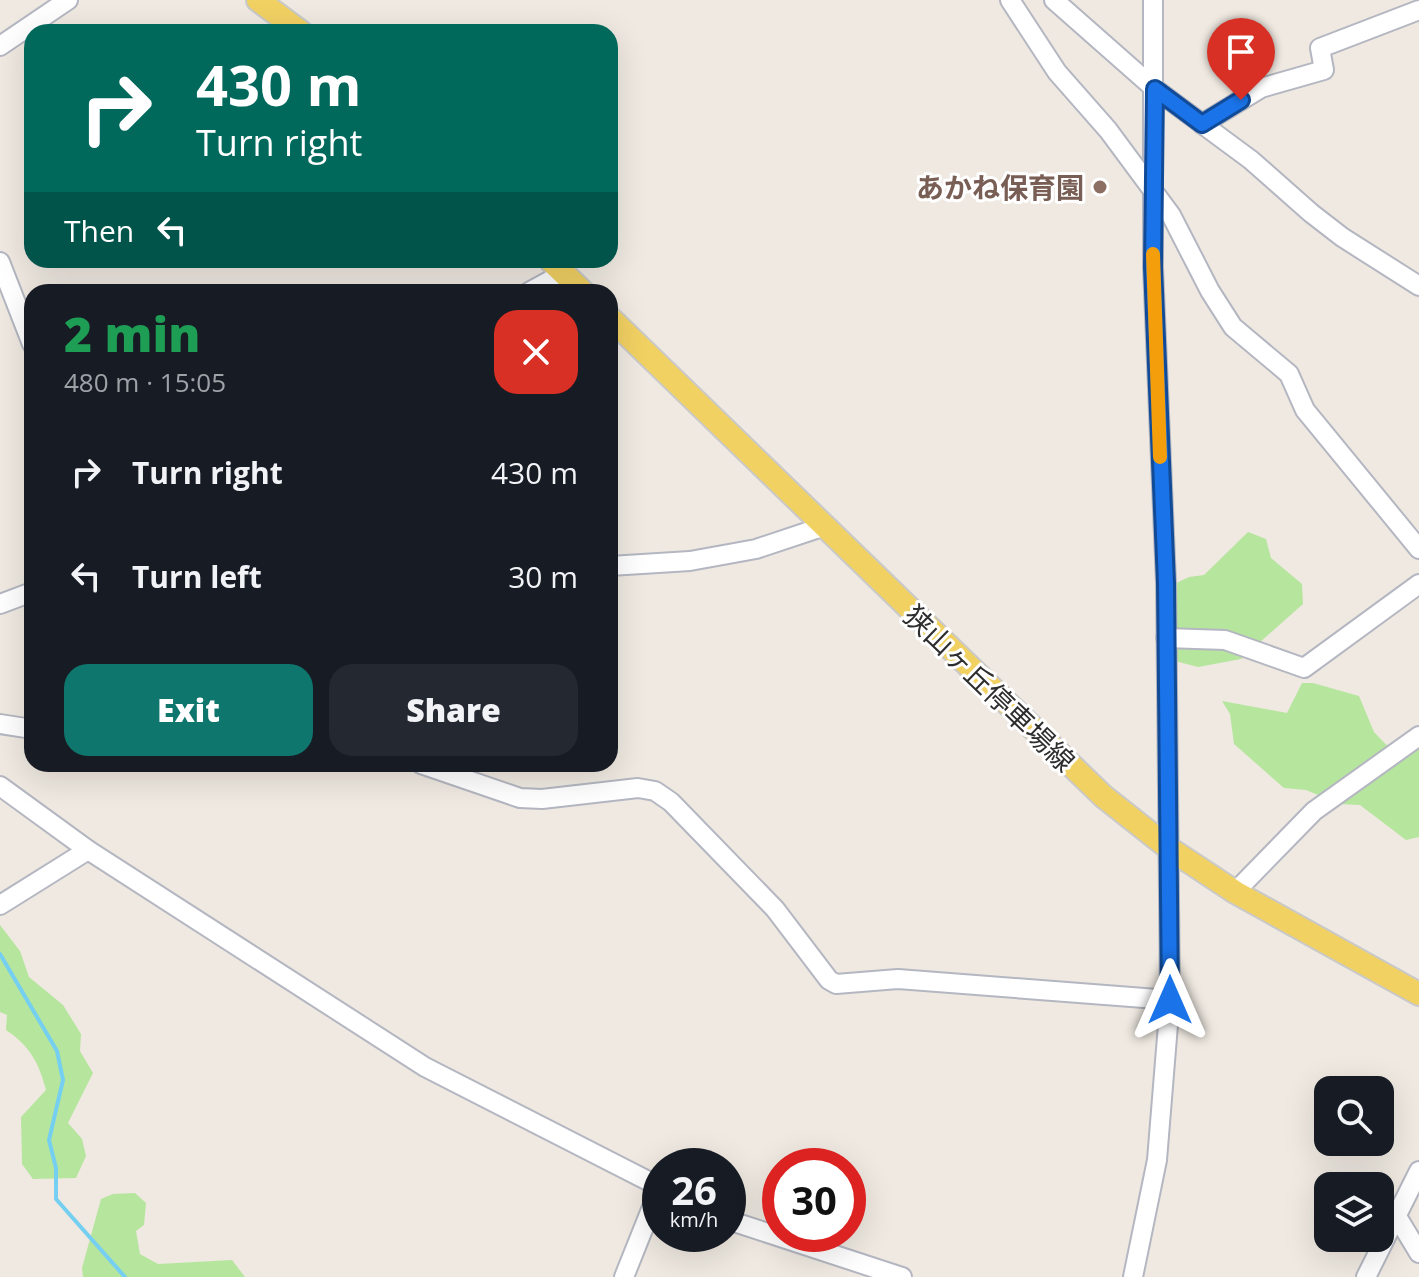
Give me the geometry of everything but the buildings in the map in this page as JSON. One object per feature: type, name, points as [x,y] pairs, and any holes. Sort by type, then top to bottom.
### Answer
[{"type":"main road","points":[[258,0],[290,24]]},
{"type":"main road","points":[[558,268],[575,284]]},
{"type":"main road","name":"狭山ヶ丘停車場線","points":[[618,326],[1079,774],[1170,849],[1235,892],[1419,994]]},
{"type":"street","points":[[33,24],[68,0]]},
{"type":"street","points":[[1010,0],[1057,72],[1108,130],[1171,215],[1210,291],[1233,327],[1289,374],[1305,410],[1419,549]]},
{"type":"street","points":[[1054,0],[1155,89],[1251,160],[1342,237],[1419,286]]},
{"type":"street","points":[[1133,1277],[1157,1160],[1170,1000],[1166,638],[1152,189],[1155,89],[1153,0]]},
{"type":"street","points":[[1202,124],[1261,88],[1324,70],[1320,48],[1419,10]]},
{"type":"street","points":[[0,46],[24,30]]},
{"type":"street","points":[[0,262],[24,324]]},
{"type":"street","points":[[538,284],[556,268]]},
{"type":"street","points":[[618,566],[663,564],[756,549],[822,527]]},
{"type":"street","points":[[1166,638],[1225,640],[1304,668],[1419,584]]},
{"type":"street","points":[[0,604],[24,595]]},
{"type":"street","points":[[0,724],[24,728]]},
{"type":"street","points":[[1235,892],[1314,811],[1419,736]]},
{"type":"street","points":[[444,772],[520,798],[542,799],[638,788],[655,791],[671,802],[753,886],[829,980],[836,984],[898,979],[1170,1000]]},
{"type":"street","points":[[0,786],[88,850],[425,1067],[642,1178]]},
{"type":"street","points":[[0,905],[88,850]]},
{"type":"street","points":[[1366,1277],[1419,1171]]},
{"type":"street","points":[[1396,1215],[1419,1253]]},
{"type":"street","points":[[746,1226],[902,1277]]},
{"type":"street","points":[[624,1277],[642,1232]]},
{"type":"green space","points":[[1248,532],[1266,539],[1271,558],[1302,584],[1303,604],[1241,659],[1198,667],[1175,661],[1174,584],[1204,575]]},
{"type":"green space","points":[[1302,683],[1313,683],[1359,696],[1374,732],[1399,758],[1419,742],[1419,837],[1406,840],[1360,805],[1340,804],[1306,790],[1284,788],[1234,744],[1230,714],[1222,701],[1287,713]]},
{"type":"green space","points":[[0,925],[20,951],[29,977],[63,1005],[81,1034],[80,1051],[93,1073],[68,1123],[82,1139],[86,1156],[76,1178],[33,1179],[22,1164],[21,1117],[46,1090],[32,1056],[6,1030],[7,1015],[0,1012]]},
{"type":"green space","points":[[135,1193],[146,1203],[144,1225],[136,1231],[140,1254],[158,1264],[232,1260],[245,1277],[83,1277],[82,1268],[101,1199],[113,1194]]},
{"type":"waterway","points":[[0,954],[57,1051],[63,1080],[49,1140],[56,1168],[56,1199],[125,1277]]},
{"type":"slow traffic","points":[[1153,254],[1160,457]]},
{"type":"place","name":"あかね保育園","points":[[1100,187]]},
{"type":"route","points":[[1170,1000],[1166,583],[1153,267],[1155,89],[1202,124],[1241,100]]}]
